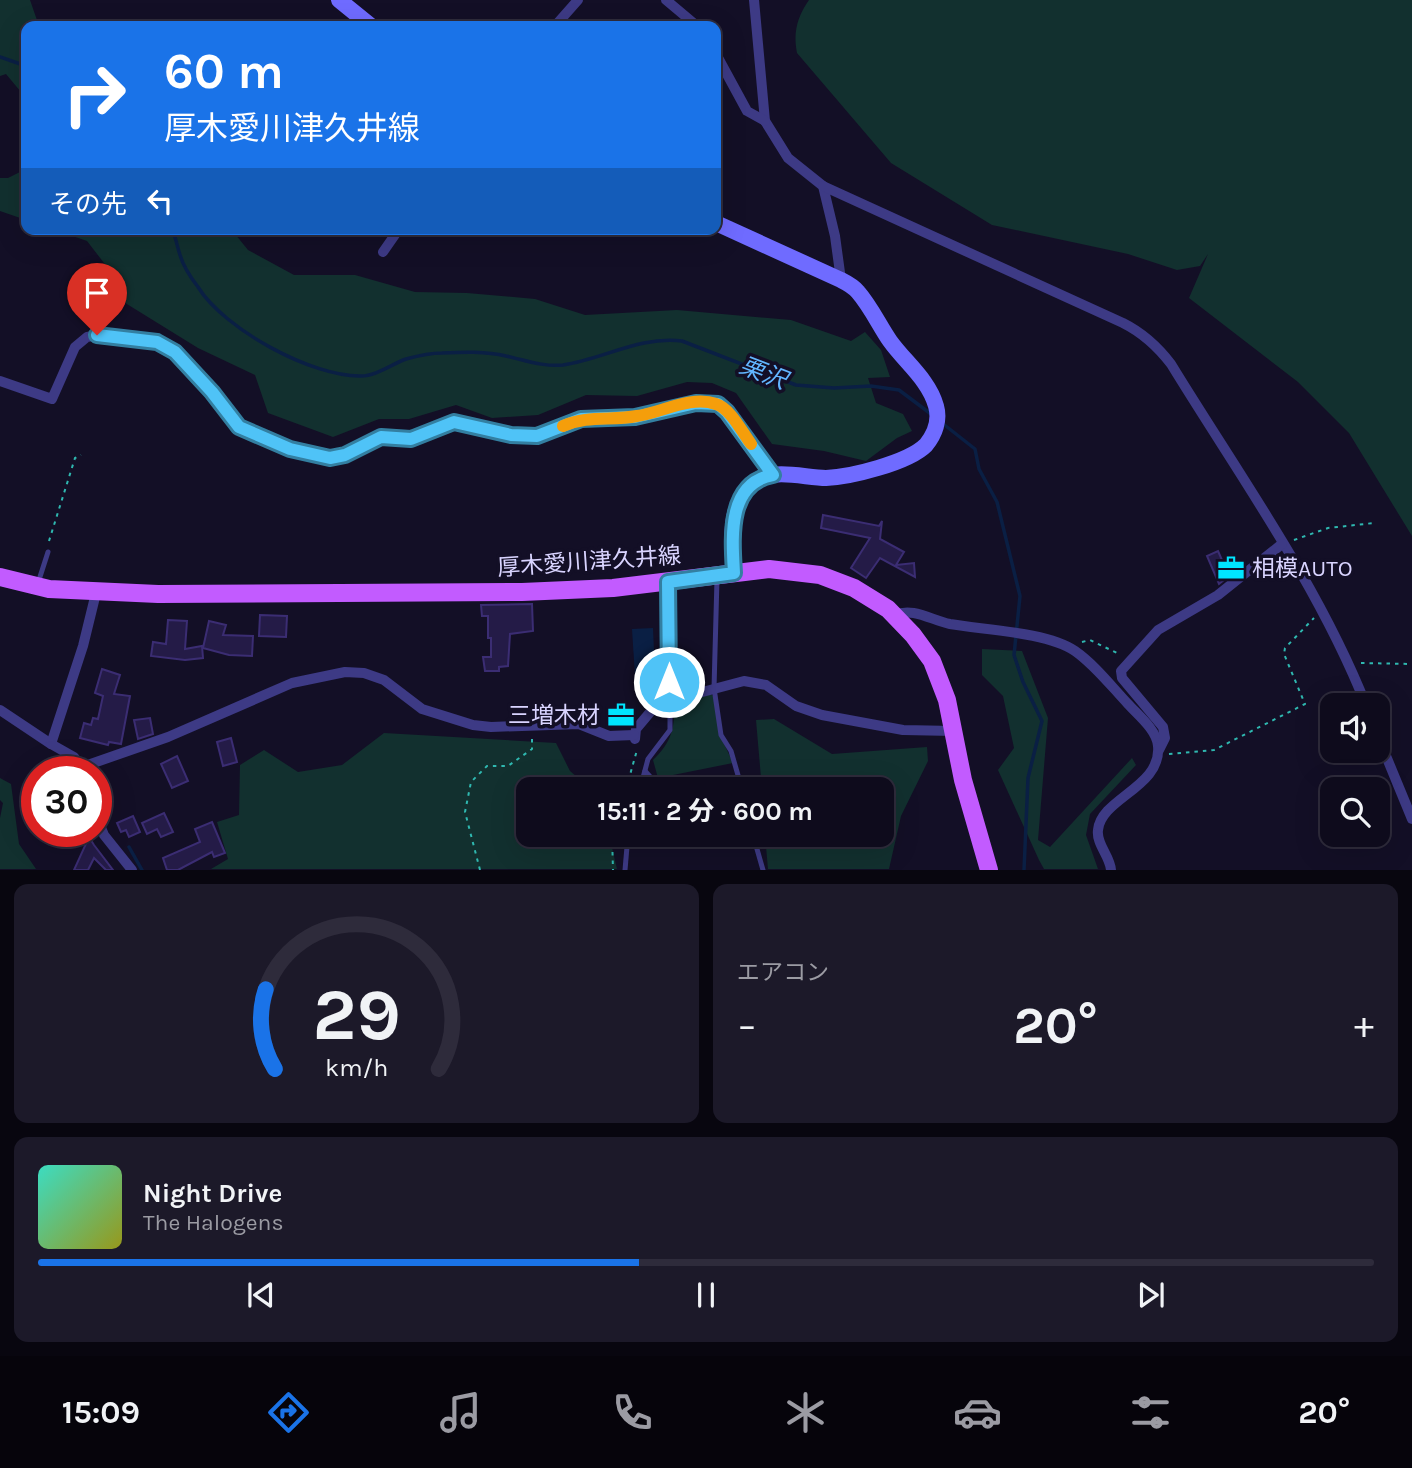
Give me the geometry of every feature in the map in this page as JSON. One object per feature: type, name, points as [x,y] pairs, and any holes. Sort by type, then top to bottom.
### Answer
[{"type":"main road","name":"厚木愛川津久井線","points":[[0,577],[37,586],[96,593],[495,593],[613,588],[781,569],[820,575],[868,596],[895,615],[932,662],[943,687],[963,780],[989,870]]},
{"type":"street","points":[[339,0],[365,21]]},
{"type":"street","points":[[559,21],[578,0]]},
{"type":"street","points":[[666,0],[691,21]]},
{"type":"street","points":[[754,0],[765,121],[788,158],[822,186],[1137,330],[1171,364],[1322,610],[1361,693]]},
{"type":"street","points":[[721,63],[747,111],[765,121]]},
{"type":"street","points":[[822,186],[835,236],[841,279]]},
{"type":"street","points":[[721,225],[841,279],[858,291],[890,342],[926,385],[937,418],[934,433],[919,450],[859,473],[829,478],[773,475],[751,486],[734,515],[725,574]]},
{"type":"street","points":[[383,252],[396,235]]},
{"type":"street","points":[[0,381],[52,399],[72,352],[87,337],[97,335],[157,342],[175,352],[212,392],[239,427],[290,449],[330,458],[345,455],[381,437],[411,439],[450,422],[511,435],[537,436],[581,419],[635,417],[680,405],[712,402],[727,412],[773,475]]},
{"type":"street","points":[[1111,870],[1098,835],[1100,822],[1105,813],[1142,782],[1165,738],[1163,727],[1122,678],[1121,671],[1158,630],[1218,596],[1282,544]]},
{"type":"street","points":[[668,582],[670,702]]},
{"type":"street","points":[[51,744],[83,646],[96,593]]},
{"type":"street","points":[[895,615],[906,610],[939,621],[1028,636],[1068,647],[1091,665],[1141,718],[1154,735],[1158,753]]},
{"type":"street","points":[[112,758],[168,737],[292,683],[345,672],[364,673],[384,680],[428,712],[473,725],[531,727],[579,724],[609,736],[635,737],[636,729],[656,704],[715,688],[754,682],[774,688],[796,706],[822,715],[903,730],[954,731]]},
{"type":"street","points":[[0,710],[72,756]]},
{"type":"street","points":[[1389,763],[1412,819]]},
{"type":"street","points":[[112,845],[132,870]]},
{"type":"lane","points":[[37,586],[48,552]]},
{"type":"lane","points":[[725,574],[715,688],[721,735],[730,751],[738,777]]},
{"type":"lane","points":[[643,777],[648,759],[670,730],[670,702]]},
{"type":"lane","points":[[645,771],[650,777]]},
{"type":"lane","points":[[626,869],[627,847]]},
{"type":"lane","points":[[756,847],[763,870]]},
{"type":"path","points":[[48,552],[75,458],[81,455]]},
{"type":"path","points":[[1282,544],[1317,531],[1374,523]]},
{"type":"path","points":[[1158,753],[1214,750],[1305,704],[1285,661],[1285,648],[1322,610]]},
{"type":"path","points":[[1068,647],[1090,640],[1106,650],[1122,655]]},
{"type":"path","points":[[1349,663],[1412,664]]},
{"type":"path","points":[[480,870],[465,812],[471,782],[487,766],[508,766],[532,749],[531,727]]},
{"type":"path","points":[[630,777],[637,753],[635,737]]},
{"type":"path","points":[[612,847],[613,870]]},
{"type":"green space","points":[[0,0],[30,0],[37,21],[21,21],[21,92],[6,74],[0,76]]},
{"type":"green space","points":[[809,0],[1412,0],[1412,536],[1349,433],[1298,382],[1189,298],[1208,254],[1200,266],[1177,270],[1128,254],[992,225],[891,163],[797,53],[797,25]]},
{"type":"green space","points":[[21,172],[21,218],[0,211],[0,178],[8,178]]},
{"type":"green space","points":[[70,235],[236,235],[248,250],[294,275],[355,275],[415,292],[535,299],[585,315],[677,310],[791,320],[851,341],[865,332],[881,350],[890,377],[868,378],[876,403],[903,414],[912,431],[897,438],[866,461],[824,451],[772,444],[736,393],[712,383],[687,382],[637,396],[586,395],[538,415],[492,418],[456,405],[409,419],[379,419],[333,437],[268,413],[255,375],[198,348],[122,301],[103,277],[104,263],[87,241]]},
{"type":"green space","points":[[982,649],[1022,651],[1048,718],[1038,840],[1050,847],[1132,758],[1136,765],[1090,814],[1086,835],[1098,869],[1044,869],[1039,860],[998,770],[1014,748],[1003,696],[982,675]]},
{"type":"green space","points":[[710,694],[715,697],[720,735],[733,763],[658,777],[653,760],[670,736],[674,722],[674,706]]},
{"type":"green space","points":[[774,719],[832,754],[927,747],[928,761],[901,816],[894,847],[894,777],[761,777],[756,720]]},
{"type":"green space","points":[[384,733],[556,743],[570,771],[577,777],[516,777],[516,847],[612,847],[617,869],[211,869],[228,859],[217,822],[239,815],[240,765],[264,750],[298,772],[342,765]]},
{"type":"green space","points":[[0,778],[11,784],[19,844],[36,869],[0,869],[0,818],[3,803],[0,800]]},
{"type":"green space","points":[[766,847],[894,847],[889,869],[768,869]]},
{"type":"water","points":[[653,628],[655,674],[635,676],[632,629]]},
{"type":"building","points":[[823,515],[879,526],[882,521],[880,539],[904,552],[896,565],[914,563],[915,577],[880,558],[866,578],[851,568],[870,538],[821,528]]},
{"type":"building","points":[[1218,551],[1229,576],[1219,584],[1207,556]]},
{"type":"building","points":[[532,604],[533,631],[510,634],[508,666],[499,667],[499,671],[485,671],[483,657],[491,657],[491,638],[488,638],[488,616],[482,616],[481,605]]},
{"type":"building","points":[[260,615],[287,616],[286,637],[259,636]]},
{"type":"building","points":[[168,620],[187,621],[185,649],[202,646],[203,658],[185,660],[151,656],[153,642],[166,644]]},
{"type":"building","points":[[209,621],[226,625],[223,635],[253,636],[252,656],[229,655],[203,648]]},
{"type":"building","points":[[102,669],[120,675],[114,694],[130,696],[121,744],[109,742],[108,745],[80,738],[84,723],[91,725],[93,718],[98,719],[103,696],[95,693]]},
{"type":"building","points":[[150,718],[153,734],[138,739],[134,720]]},
{"type":"building","points":[[231,738],[237,762],[223,766],[217,742]]},
{"type":"building","points":[[177,756],[188,781],[172,788],[161,764]]},
{"type":"building","points":[[164,813],[173,832],[161,837],[157,829],[147,834],[142,823]]},
{"type":"building","points":[[133,816],[140,832],[129,837],[126,830],[121,832],[117,823]]},
{"type":"building","points":[[212,822],[225,853],[214,857],[212,852],[178,870],[167,870],[163,858],[200,842],[195,829]]},
{"type":"building","points":[[84,847],[96,847],[113,870],[106,870],[94,858],[88,870],[74,870]]},
{"type":"waterway","name":"栗沢","points":[[0,57],[21,64]]},
{"type":"waterway","name":"栗沢","points":[[174,235],[181,259],[190,276],[210,303],[228,319],[271,348],[341,374],[367,375],[406,359],[438,353],[490,353],[541,364],[563,365],[636,345],[666,340],[682,341],[796,385],[834,388],[871,386],[899,390],[931,414]]},
{"type":"waterway","name":"栗沢","points":[[942,423],[975,449],[979,469],[997,502],[1020,596],[1014,655],[1023,682],[1042,721],[1028,778],[1024,870]]},
{"type":"waterway","points":[[129,847],[142,870]]},
{"type":"slow traffic","points":[[563,426],[591,417],[635,417],[680,405],[712,402],[723,407],[751,444]]},
{"type":"place","name":"相模AUTO","points":[[1231,568]]},
{"type":"place","name":"三増木材","points":[[621,715]]},
{"type":"route","points":[[97,335],[157,342],[165,346],[175,352],[212,392],[239,427],[290,449],[330,458],[345,455],[381,437],[411,439],[450,422],[511,435],[537,436],[591,417],[635,417],[680,405],[705,402],[723,407],[773,475],[761,478],[751,486],[734,515],[734,573],[668,582],[669,682]]}]
